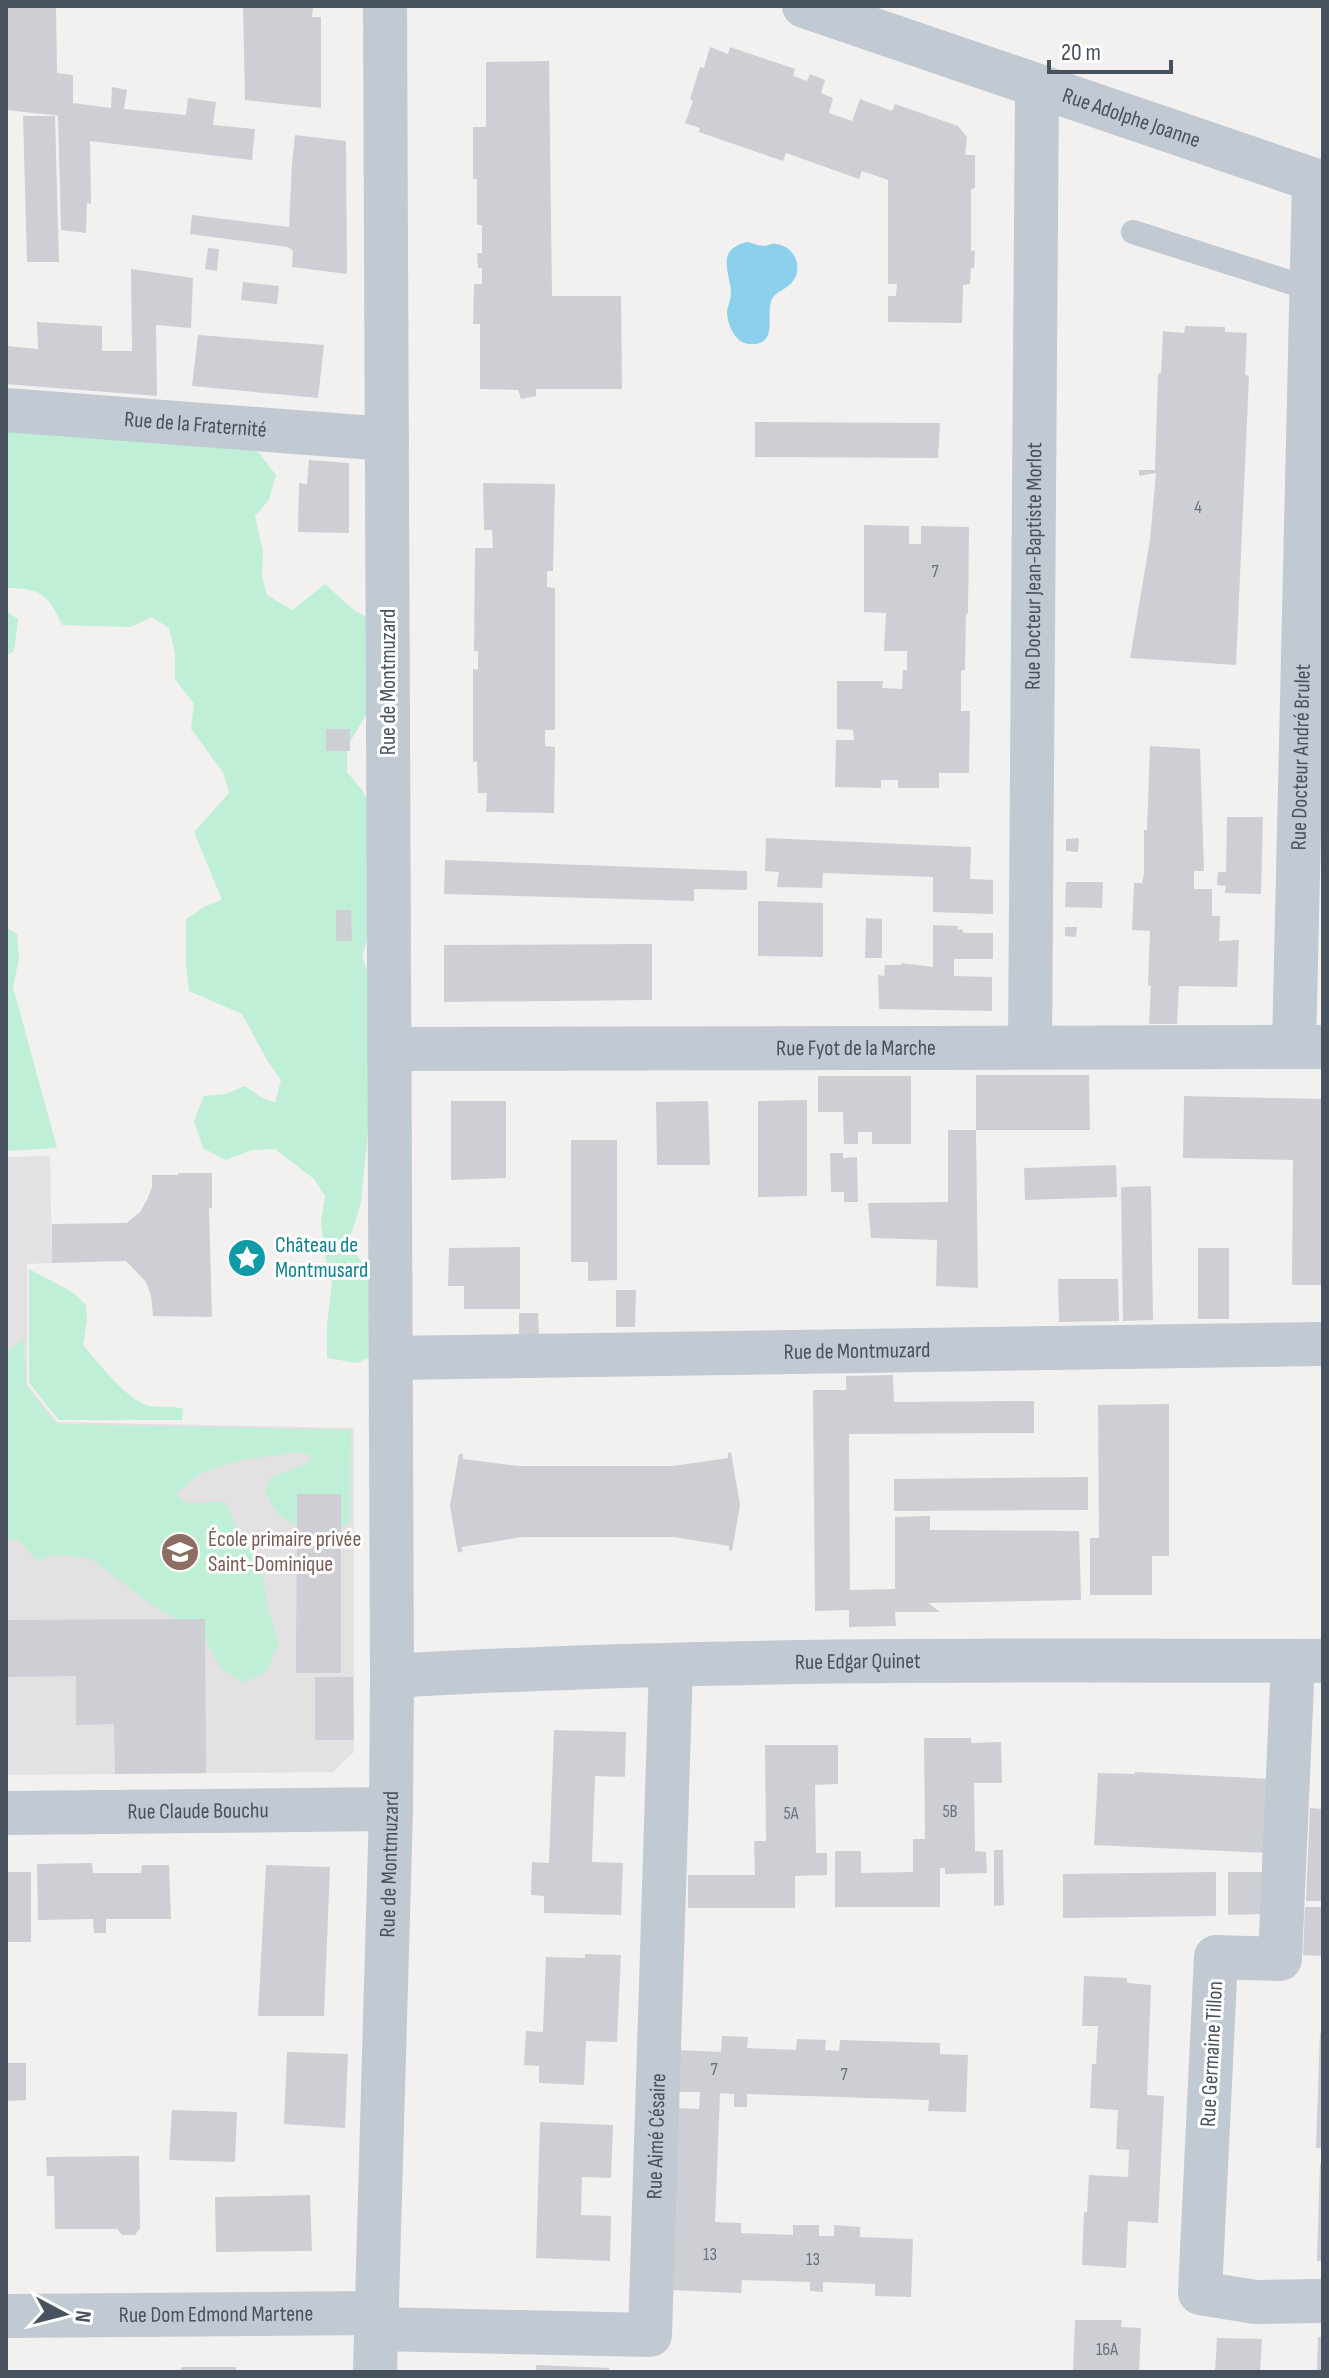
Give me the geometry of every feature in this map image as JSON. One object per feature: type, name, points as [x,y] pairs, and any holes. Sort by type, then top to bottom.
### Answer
[{"type":"street","name":"Rue de Montmuzard","points":[[375,2372],[392,1676],[385,6]]},
{"type":"street","name":"Rue Adolphe Joanne","points":[[804,6],[1318,181]]},
{"type":"street","name":"Rue Docteur Jean-Baptiste Morlot","points":[[1030,1046],[1037,86]]},
{"type":"street","name":"Rue Docteur André Brulet","points":[[1308,1047],[1311,289],[1318,181]]},
{"type":"street","name":"Rue de la Fraternité","points":[[6,410],[387,439]]},
{"type":"street","name":"Rue Fyot de la Marche","points":[[390,1049],[1308,1047]]},
{"type":"street","name":"Rue de Montmuzard","points":[[391,1358],[1323,1344]]},
{"type":"street","name":"Rue Edgar Quinet","points":[[392,1676],[671,1665],[1308,1661]]},
{"type":"street","name":"Rue Germaine Tillon","points":[[1308,1661],[1280,1959],[1216,1957],[1200,2293],[1255,2302],[1323,2301]]},
{"type":"street","name":"Rue Aimé Césaire","points":[[377,2321],[650,2335],[671,1665]]},
{"type":"street","name":"Rue Claude Bouchu","points":[[6,1813],[391,1809]]},
{"type":"street","name":"Rue Dom Edmond Martene","points":[[6,2316],[377,2321]]},
{"type":"lane","points":[[1133,232],[1311,289]]},
{"type":"shaded area","name":"École primaire privée Saint-Dominique","points":[[50,1156],[52,1263],[27,1264],[27,1384],[57,1422],[354,1428],[354,1752],[333,1772],[6,1775],[6,1157]]},
{"type":"green space","points":[[6,418],[232,439],[259,453],[276,475],[269,500],[255,516],[263,551],[262,577],[267,595],[292,610],[325,584],[355,611],[378,623],[387,679],[347,747],[347,772],[373,810],[369,934],[362,957],[376,992],[361,1203],[348,1244],[366,1267],[376,1305],[374,1355],[357,1363],[327,1358],[332,1282],[321,1222],[325,1196],[314,1179],[275,1149],[252,1150],[226,1160],[203,1148],[194,1121],[204,1096],[226,1094],[245,1086],[275,1103],[281,1080],[242,1014],[189,991],[186,919],[222,900],[194,832],[229,793],[223,772],[191,729],[194,704],[175,679],[175,653],[169,628],[152,617],[130,627],[62,625],[42,595],[28,589],[6,588]]},
{"type":"green space","points":[[6,611],[18,619],[14,651],[6,656]]},
{"type":"green space","points":[[6,927],[17,934],[19,958],[13,987],[57,1148],[6,1151]]},
{"type":"green space","points":[[29,1269],[74,1293],[86,1305],[83,1345],[114,1380],[141,1403],[183,1409],[182,1420],[59,1420],[29,1383]]},
{"type":"green space","points":[[24,1339],[26,1385],[56,1424],[351,1430],[350,1523],[343,1526],[325,1529],[297,1525],[282,1517],[272,1504],[265,1489],[271,1477],[308,1463],[312,1456],[299,1452],[219,1466],[201,1473],[176,1494],[186,1503],[225,1502],[238,1531],[260,1560],[268,1609],[279,1643],[266,1672],[243,1683],[220,1667],[203,1635],[152,1605],[90,1558],[56,1555],[36,1560],[18,1539],[6,1541],[6,1352]]},
{"type":"water","points":[[747,242],[784,246],[795,257],[797,268],[793,281],[773,298],[768,336],[758,343],[749,344],[733,332],[727,311],[731,293],[728,256],[731,250]]},
{"type":"building","points":[[6,6],[56,6],[57,73],[73,75],[73,103],[111,108],[112,87],[127,90],[124,109],[186,115],[188,98],[216,102],[213,125],[255,129],[252,160],[90,141],[91,204],[87,203],[86,233],[61,230],[58,116],[61,116],[6,110]]},
{"type":"building","points":[[243,6],[318,6],[313,8],[312,17],[321,17],[321,108],[245,100]]},
{"type":"building","points":[[710,47],[728,54],[730,47],[795,69],[793,76],[807,81],[810,74],[825,80],[821,93],[833,98],[829,113],[852,121],[860,99],[892,111],[895,104],[958,126],[967,137],[965,155],[975,155],[975,188],[971,189],[974,268],[971,268],[970,284],[963,285],[962,323],[888,322],[888,296],[896,296],[897,284],[888,284],[888,180],[862,171],[859,179],[786,153],[783,161],[699,132],[700,128],[685,123],[700,67],[704,68]]},
{"type":"building","points":[[549,61],[552,296],[621,296],[622,389],[536,389],[536,396],[521,399],[518,390],[480,389],[480,324],[473,324],[474,284],[482,284],[482,268],[478,268],[477,253],[482,253],[482,225],[477,225],[473,127],[486,127],[486,62]]},
{"type":"building","points":[[23,116],[55,116],[59,262],[27,262]]},
{"type":"building","points":[[295,135],[346,141],[347,274],[292,267],[293,251],[288,247],[190,234],[192,215],[289,227]]},
{"type":"building","points":[[208,248],[219,249],[217,271],[205,269]]},
{"type":"building","points":[[131,269],[193,278],[191,328],[156,325],[157,396],[6,384],[7,346],[38,349],[37,322],[102,326],[102,351],[132,351]]},
{"type":"building","points":[[243,282],[279,286],[277,304],[241,300]]},
{"type":"building","points":[[1185,326],[1225,327],[1225,332],[1247,333],[1245,375],[1249,376],[1236,665],[1130,658],[1150,540],[1156,473],[1139,476],[1139,470],[1155,470],[1158,374],[1161,373],[1163,331],[1184,333]]},
{"type":"building","points":[[198,335],[324,345],[318,398],[192,386]]},
{"type":"building","points":[[755,422],[940,423],[938,458],[755,457]]},
{"type":"building","points":[[309,460],[349,463],[349,533],[298,532],[299,483],[307,484]]},
{"type":"building","points":[[483,483],[555,484],[553,571],[547,571],[547,587],[555,588],[555,730],[545,730],[545,746],[555,747],[554,813],[486,812],[487,793],[478,793],[477,761],[473,762],[473,669],[478,670],[478,651],[474,651],[475,548],[493,548],[492,530],[484,530]]},
{"type":"building","points":[[864,525],[909,526],[909,544],[921,544],[921,526],[969,527],[968,614],[965,670],[961,671],[961,711],[970,711],[969,773],[939,773],[939,788],[898,788],[898,780],[881,780],[881,788],[835,787],[836,740],[854,740],[853,730],[837,729],[837,681],[883,681],[882,688],[902,689],[903,670],[907,670],[907,651],[884,651],[886,613],[864,612]]},
{"type":"building","points":[[326,729],[350,729],[350,751],[326,751]]},
{"type":"building","points":[[1150,746],[1200,749],[1204,871],[1194,871],[1194,889],[1212,889],[1212,916],[1220,916],[1219,941],[1239,940],[1237,987],[1179,986],[1177,1024],[1149,1024],[1150,931],[1132,930],[1134,883],[1142,883],[1144,873]]},
{"type":"building","points":[[1227,817],[1263,817],[1261,894],[1225,893],[1226,886],[1217,885],[1218,872],[1226,872]]},
{"type":"building","points":[[766,838],[971,847],[970,879],[993,880],[993,914],[933,912],[933,877],[823,873],[822,888],[777,887],[779,872],[765,871]]},
{"type":"building","points":[[1079,838],[1078,852],[1066,851],[1066,839]]},
{"type":"building","points":[[445,860],[747,871],[747,890],[694,889],[694,901],[444,894]]},
{"type":"building","points":[[1066,882],[1103,882],[1102,908],[1065,907]]},
{"type":"building","points":[[758,901],[823,903],[823,957],[758,956]]},
{"type":"building","points":[[336,910],[351,910],[352,941],[336,941]]},
{"type":"building","points":[[866,918],[882,919],[882,958],[865,958]]},
{"type":"building","points":[[933,925],[958,926],[957,930],[962,929],[964,933],[993,933],[993,959],[954,959],[954,976],[992,977],[992,1011],[879,1009],[878,975],[884,976],[885,965],[901,963],[933,967]]},
{"type":"building","points":[[1065,927],[1077,927],[1076,937],[1065,936]]},
{"type":"building","points":[[652,944],[652,1000],[444,1002],[444,945]]},
{"type":"building","points":[[976,1075],[1089,1075],[1090,1130],[976,1130]]},
{"type":"building","points":[[818,1076],[911,1076],[911,1144],[872,1144],[872,1132],[858,1132],[858,1144],[844,1144],[843,1112],[818,1112]]},
{"type":"building","points":[[1184,1096],[1323,1099],[1323,1285],[1292,1285],[1293,1160],[1183,1158]]},
{"type":"building","points":[[807,1100],[807,1196],[758,1197],[758,1101]]},
{"type":"building","points":[[451,1101],[506,1101],[506,1178],[451,1180]]},
{"type":"building","points":[[708,1101],[710,1165],[657,1165],[656,1102]]},
{"type":"building","points":[[948,1130],[976,1130],[978,1288],[936,1286],[937,1240],[871,1238],[868,1203],[948,1202]]},
{"type":"building","points":[[571,1140],[617,1140],[617,1280],[588,1281],[588,1262],[571,1262]]},
{"type":"building","points":[[830,1153],[843,1153],[843,1158],[857,1157],[858,1202],[844,1202],[844,1192],[831,1192]]},
{"type":"building","points":[[1116,1165],[1117,1197],[1025,1200],[1024,1168]]},
{"type":"building","points":[[212,1173],[212,1208],[209,1208],[212,1317],[153,1316],[146,1282],[126,1261],[52,1263],[52,1224],[127,1223],[140,1212],[147,1200],[152,1175]]},
{"type":"building","points":[[1151,1186],[1153,1320],[1123,1321],[1121,1187]]},
{"type":"building","points":[[520,1247],[520,1309],[464,1309],[464,1286],[448,1286],[449,1248]]},
{"type":"building","points":[[1198,1248],[1229,1248],[1229,1319],[1198,1319]]},
{"type":"building","points":[[1058,1279],[1118,1279],[1119,1321],[1059,1322]]},
{"type":"building","points":[[616,1290],[636,1290],[635,1327],[616,1327]]},
{"type":"building","points":[[519,1313],[538,1313],[539,1335],[519,1334]]},
{"type":"building","points":[[893,1375],[894,1402],[1034,1401],[1034,1433],[849,1434],[850,1590],[895,1589],[895,1517],[930,1516],[930,1530],[1079,1531],[1081,1600],[928,1603],[940,1612],[895,1612],[896,1626],[849,1627],[849,1610],[815,1611],[813,1390],[846,1390],[846,1376]]},
{"type":"building","points":[[1169,1404],[1169,1556],[1152,1556],[1152,1595],[1090,1595],[1090,1538],[1099,1538],[1098,1405]]},
{"type":"building","points":[[731,1452],[740,1505],[732,1551],[729,1546],[673,1537],[522,1537],[462,1547],[463,1551],[458,1553],[450,1506],[459,1454],[463,1454],[463,1459],[519,1466],[673,1466],[728,1458]]},
{"type":"building","points":[[1088,1477],[1088,1510],[894,1511],[894,1479]]},
{"type":"building","points":[[297,1494],[341,1494],[341,1673],[296,1673]]},
{"type":"building","points":[[205,1619],[206,1773],[115,1774],[114,1724],[76,1725],[76,1676],[6,1677],[6,1620]]},
{"type":"building","points":[[315,1677],[353,1677],[354,1740],[315,1740]]},
{"type":"building","points":[[554,1730],[626,1732],[625,1777],[595,1776],[592,1862],[623,1863],[621,1915],[544,1913],[544,1896],[531,1895],[532,1862],[549,1863]]},
{"type":"building","points":[[924,1738],[971,1738],[971,1743],[1001,1742],[1002,1783],[974,1783],[975,1851],[986,1852],[987,1873],[945,1874],[945,1868],[940,1868],[940,1907],[835,1907],[835,1851],[861,1851],[861,1873],[913,1872],[913,1839],[925,1839]]},
{"type":"building","points":[[765,1745],[838,1745],[838,1784],[815,1785],[816,1853],[827,1853],[827,1875],[795,1876],[795,1908],[688,1908],[688,1875],[755,1875],[754,1841],[766,1841]]},
{"type":"building","points":[[1098,1773],[1271,1779],[1268,1853],[1094,1845]]},
{"type":"building","points":[[1310,1808],[1323,1809],[1323,1901],[1306,1901]]},
{"type":"building","points":[[994,1850],[1003,1850],[1004,1905],[994,1906]]},
{"type":"building","points":[[92,1863],[93,1873],[141,1873],[142,1865],[169,1865],[171,1919],[106,1919],[106,1933],[94,1933],[93,1919],[38,1920],[37,1864]]},
{"type":"building","points":[[266,1865],[330,1867],[324,2016],[258,2016]]},
{"type":"building","points":[[6,1872],[31,1872],[31,1942],[6,1942]]},
{"type":"building","points":[[1216,1872],[1216,1916],[1063,1918],[1063,1874]]},
{"type":"building","points":[[1228,1872],[1264,1872],[1265,1914],[1228,1915]]},
{"type":"building","points":[[1305,1907],[1323,1907],[1323,1956],[1303,1955]]},
{"type":"building","points":[[585,1954],[621,1955],[617,2042],[586,2041],[584,2085],[539,2083],[539,2066],[524,2065],[526,2031],[543,2032],[546,1957],[585,1958]]},
{"type":"building","points":[[1084,1976],[1127,1978],[1127,1983],[1151,1985],[1147,2095],[1164,2096],[1158,2223],[1128,2221],[1126,2268],[1082,2265],[1089,2175],[1128,2177],[1129,2150],[1116,2149],[1118,2110],[1090,2108],[1098,2026],[1082,2026]]},
{"type":"building","points":[[1320,2033],[1323,2033],[1323,2148],[1316,2148]]},
{"type":"building","points":[[722,2036],[748,2037],[747,2048],[796,2050],[797,2039],[826,2040],[825,2050],[839,2051],[840,2040],[940,2043],[940,2054],[968,2055],[966,2112],[928,2111],[929,2100],[747,2094],[747,2107],[734,2107],[734,2094],[720,2093],[715,2222],[741,2223],[741,2233],[793,2235],[793,2225],[819,2225],[819,2236],[834,2236],[834,2225],[860,2227],[860,2237],[913,2239],[911,2297],[875,2296],[875,2284],[823,2282],[823,2292],[810,2291],[810,2282],[742,2280],[741,2293],[670,2290],[677,2108],[699,2109],[700,2092],[677,2092],[678,2050],[721,2052]]},
{"type":"building","points":[[287,2052],[348,2054],[345,2128],[284,2124]]},
{"type":"building","points":[[8,2063],[26,2063],[26,2100],[8,2101]]},
{"type":"building","points":[[172,2110],[237,2112],[235,2162],[169,2160]]},
{"type":"building","points":[[540,2122],[613,2125],[611,2178],[582,2177],[581,2215],[611,2216],[610,2261],[536,2258]]},
{"type":"building","points":[[139,2156],[140,2228],[135,2235],[122,2235],[117,2229],[55,2229],[54,2176],[47,2176],[46,2157]]},
{"type":"building","points":[[1320,2164],[1323,2164],[1323,2261],[1317,2261]]},
{"type":"building","points":[[310,2195],[312,2251],[216,2252],[215,2197]]},
{"type":"building","points":[[1075,2320],[1122,2320],[1121,2327],[1141,2328],[1139,2372],[1073,2370]]},
{"type":"building","points":[[1318,2337],[1323,2337],[1323,2372],[1317,2372]]},
{"type":"building","points":[[1217,2338],[1262,2339],[1260,2372],[1215,2372]]},
{"type":"building","points":[[536,2365],[609,2368],[609,2372],[536,2372]]},
{"type":"building","points":[[181,2367],[236,2367],[236,2372],[181,2372]]},
{"type":"place","name":"Château de Montmusard","points":[[247,1258]]},
{"type":"place","name":"École primaire privée Saint-Dominique","points":[[180,1552]]}]
